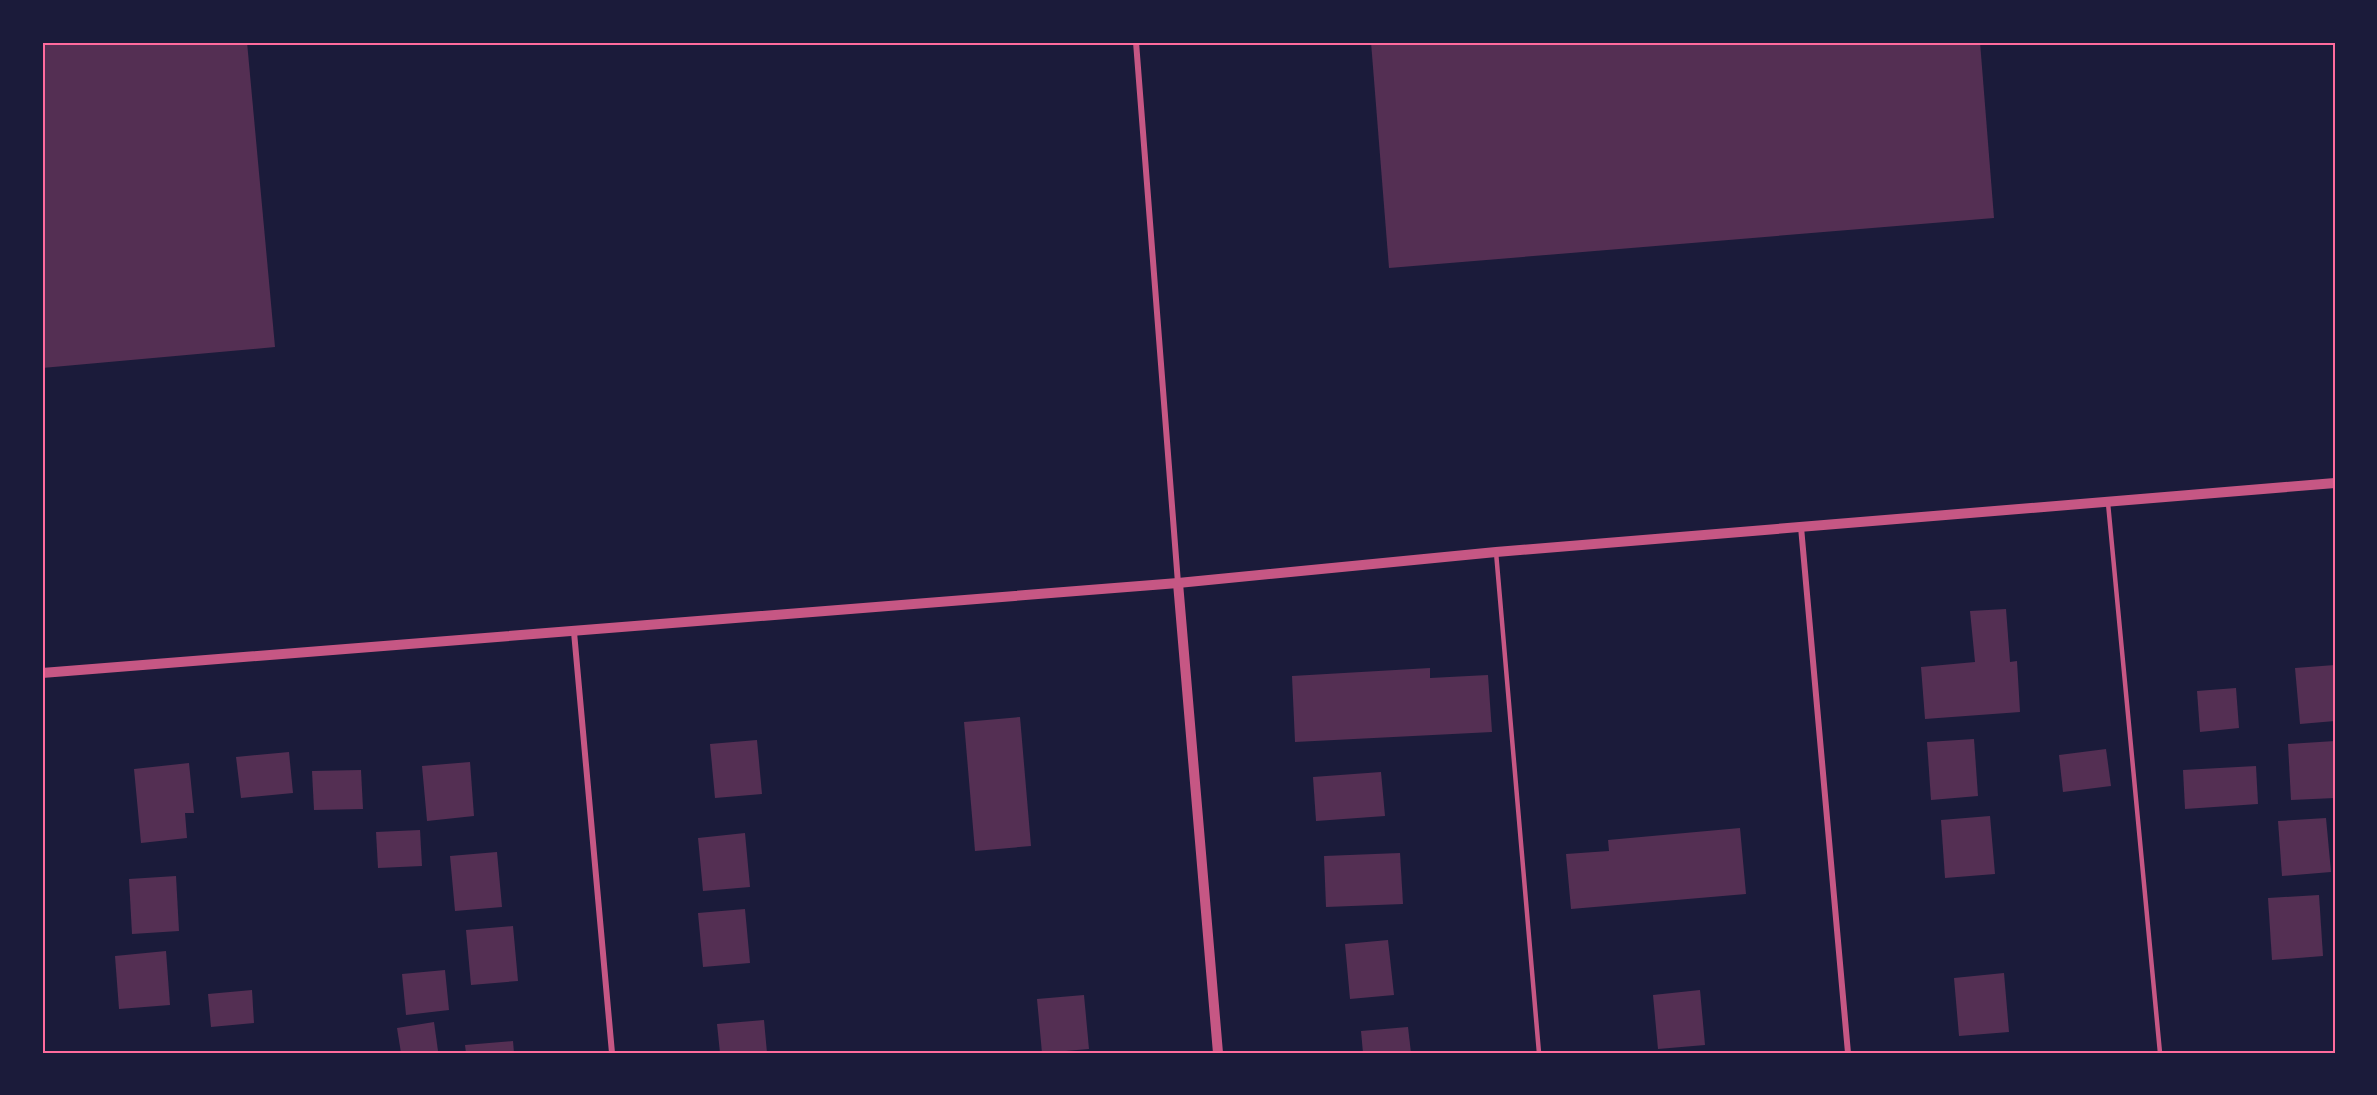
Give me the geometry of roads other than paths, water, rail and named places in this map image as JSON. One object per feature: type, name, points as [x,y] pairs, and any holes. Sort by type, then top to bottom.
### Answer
[{"type":"street","points":[[1136,42],[1178,583],[1218,1053]]},
{"type":"street","points":[[42,673],[1178,583],[1496,552],[2335,483]]},
{"type":"street","points":[[1801,526],[1848,1053]]},
{"type":"street","points":[[574,632],[612,1053]]},
{"type":"lane","points":[[2108,502],[2160,1053]]},
{"type":"lane","points":[[1496,552],[1539,1053]]}]
